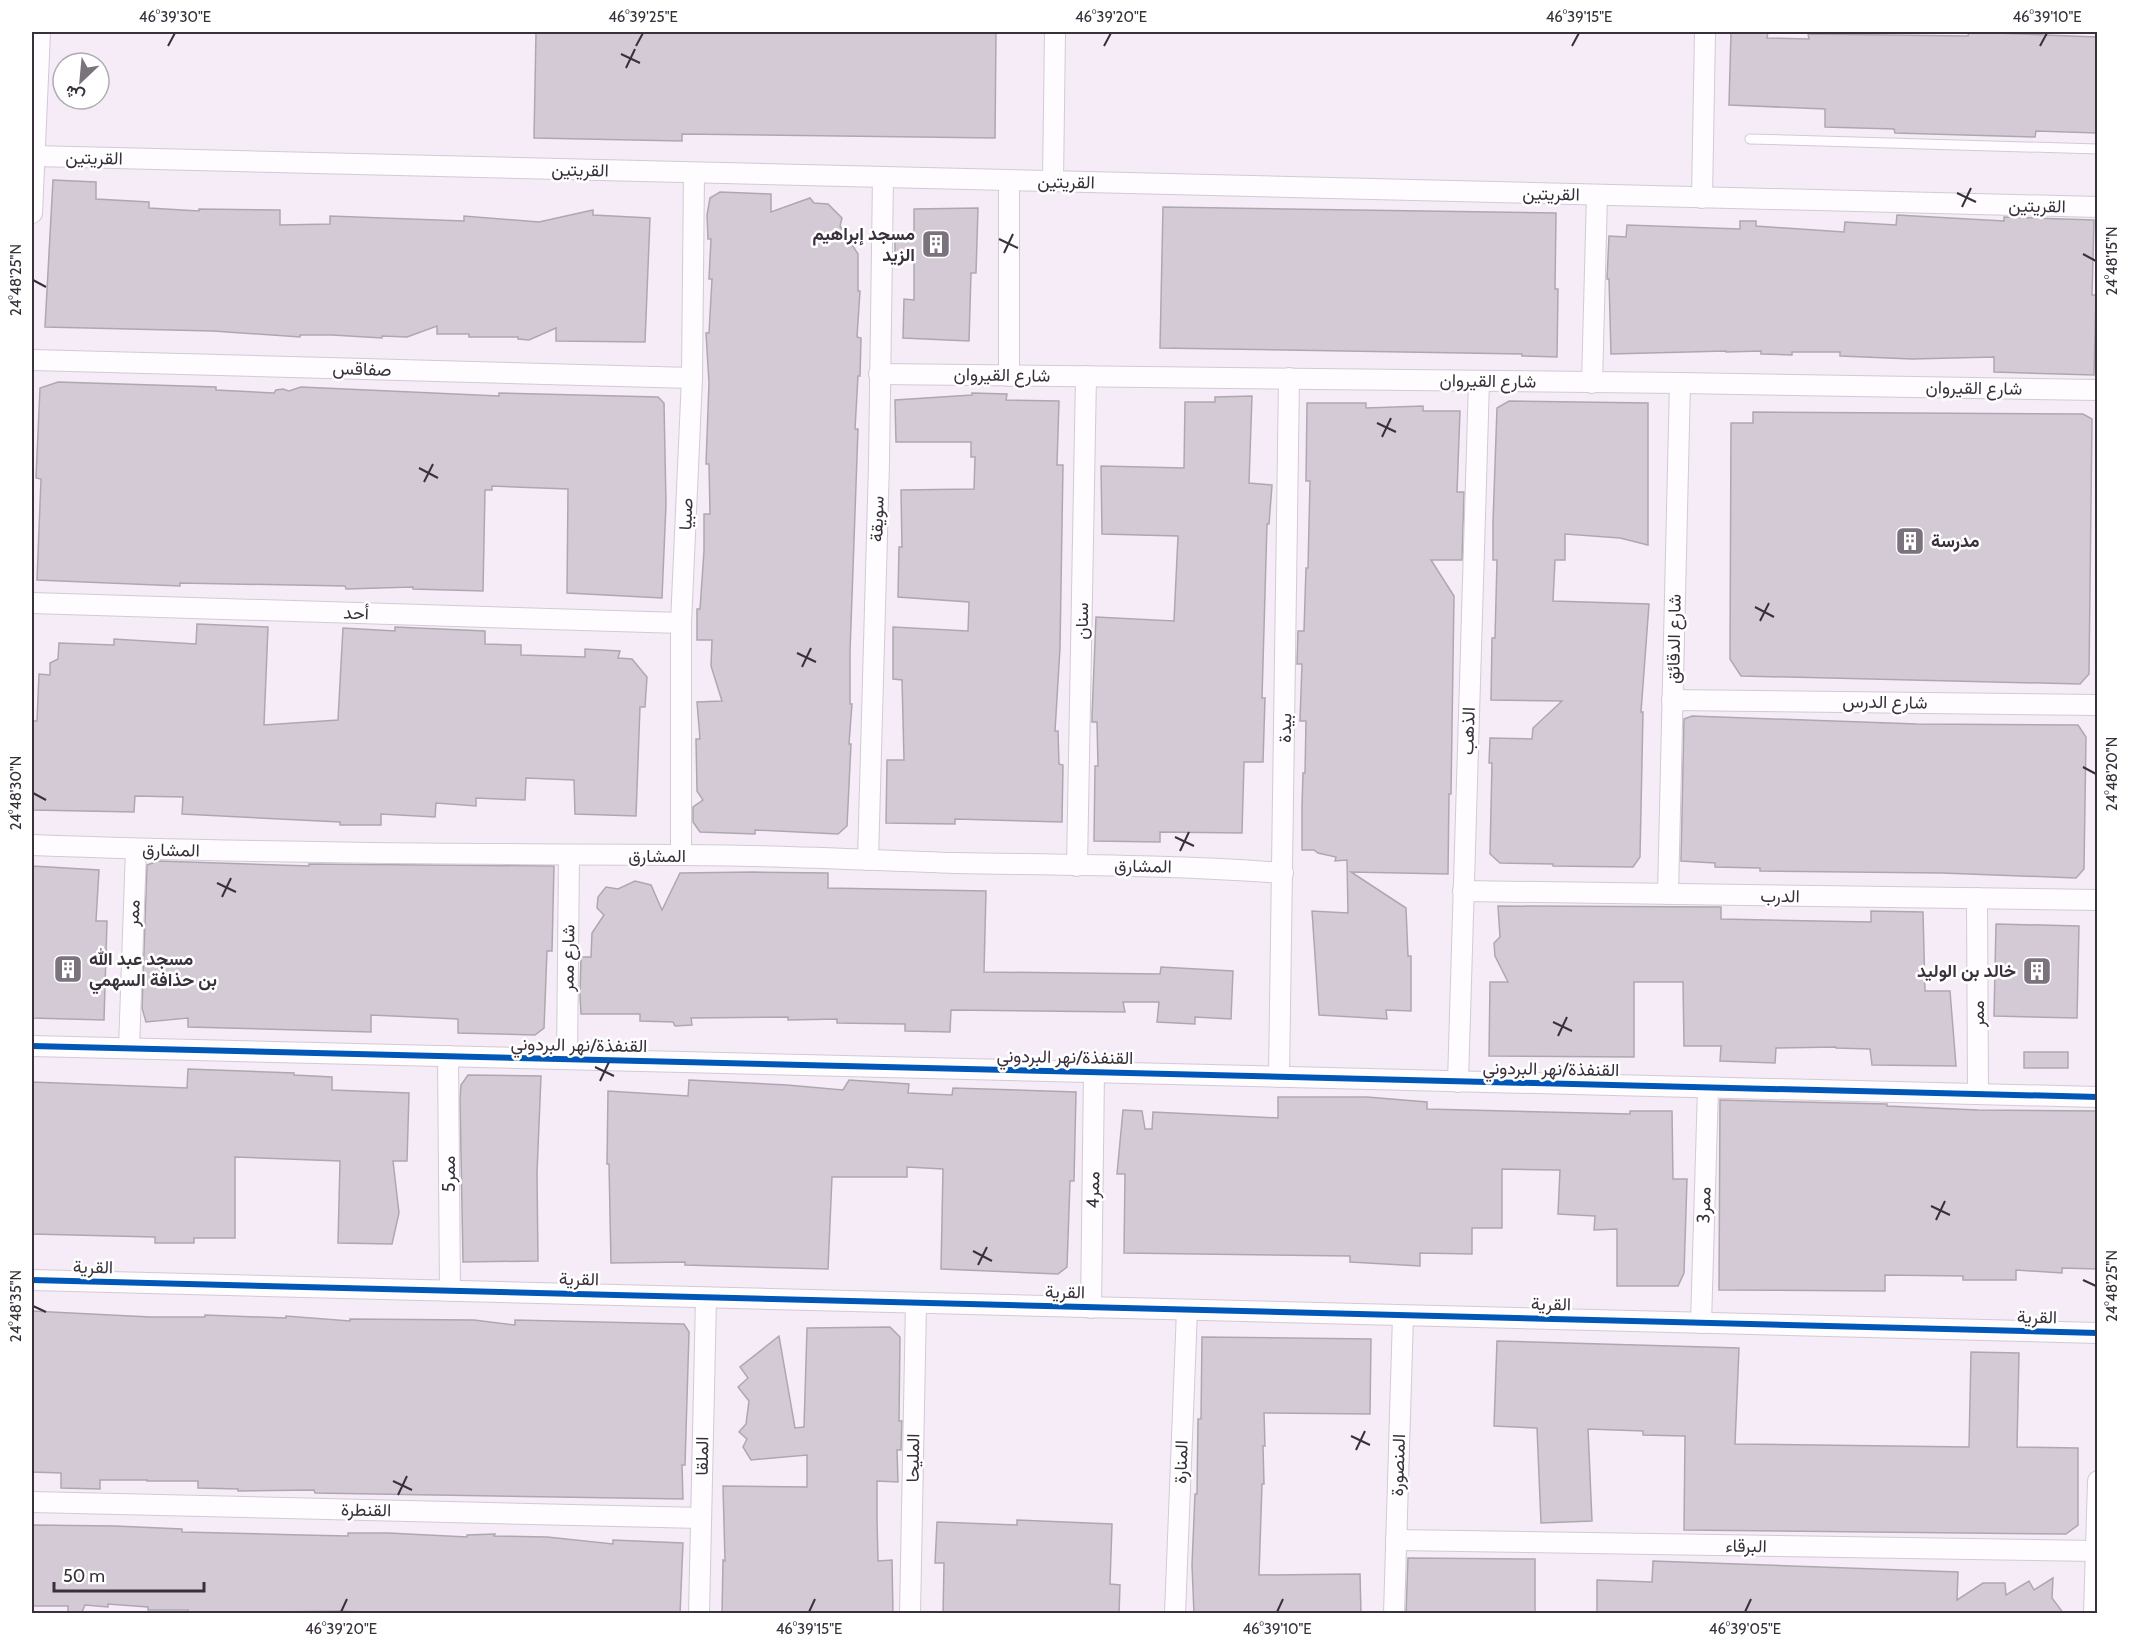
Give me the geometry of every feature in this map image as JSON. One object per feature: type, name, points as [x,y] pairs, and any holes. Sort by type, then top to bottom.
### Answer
[{"type":"street","points":[[32,213],[40,32]]},
{"type":"street","points":[[1053,182],[1055,32]]},
{"type":"street","points":[[1702,198],[1705,32]]},
{"type":"street","name":"القريتين","points":[[34,156],[2097,207]]},
{"type":"street","name":"صبيا","points":[[681,855],[681,623],[692,378],[694,173]]},
{"type":"street","name":"سويقة","points":[[868,860],[879,463],[883,177]]},
{"type":"street","points":[[1009,180],[1009,376]]},
{"type":"street","points":[[1592,383],[1597,195]]},
{"type":"street","name":"صفاقس","points":[[32,360],[692,378]]},
{"type":"street","name":"شارع القيروان","points":[[879,374],[2097,390]]},
{"type":"street","name":"سنان","points":[[1077,866],[1086,376]]},
{"type":"street","name":"بيدة","points":[[1279,1077],[1289,378]]},
{"type":"street","name":"الذهب","points":[[1458,1082],[1479,381]]},
{"type":"street","name":"شارع الدقائق","points":[[1668,894],[1680,383]]},
{"type":"street","name":"أحد","points":[[32,603],[681,623]]},
{"type":"street","name":"شارع الدرس","points":[[1672,700],[2097,705]]},
{"type":"street","name":"المشارق","points":[[32,845],[136,849],[569,856],[681,855],[1077,866],[1208,867],[1283,873]]},
{"type":"street","name":"ممر","points":[[129,1048],[136,849]]},
{"type":"street","name":"شارع ممر","points":[[567,1059],[569,856]]},
{"type":"street","name":"الدرب","points":[[1463,891],[2097,900]]},
{"type":"street","name":"ممر","points":[[1977,898],[1978,1094]]},
{"type":"street","name":"القنفذة/نهر البردوني","points":[[32,1046],[2097,1097]]},
{"type":"street","name":"ممر5","points":[[448,1056],[450,1291]]},
{"type":"street","name":"ممر4","points":[[1091,1308],[1094,1072]]},
{"type":"street","name":"ممر3","points":[[1701,1323],[1708,1088]]},
{"type":"street","name":"القرية","points":[[32,1280],[2097,1333]]},
{"type":"street","name":"الملقا","points":[[699,1614],[706,1298]]},
{"type":"street","name":"المليحا","points":[[910,1614],[916,1303]]},
{"type":"street","name":"المنارة","points":[[1175,1614],[1187,1310]]},
{"type":"street","name":"المنصورة","points":[[1394,1614],[1402,1316]]},
{"type":"street","points":[[2094,1614],[2097,1481]]},
{"type":"street","name":"القنطرة","points":[[32,1502],[701,1518]]},
{"type":"street","name":"البرقاء","points":[[1396,1540],[2096,1551]]},
{"type":"lane","points":[[1750,139],[2097,149]]},
{"type":"building","points":[[536,32],[996,32],[995,138],[682,134],[682,141],[534,138]]},
{"type":"building","points":[[1731,32],[1768,32],[1767,38],[1809,39],[1808,34],[1968,36],[1969,32],[2097,37],[2097,133],[2036,131],[2035,137],[1895,133],[1894,129],[1825,127],[1825,109],[1729,105]]},
{"type":"building","points":[[53,180],[96,182],[96,199],[149,202],[149,208],[199,211],[199,209],[280,210],[280,225],[330,224],[330,216],[464,221],[464,216],[539,222],[593,210],[593,215],[650,218],[645,342],[556,341],[556,328],[529,340],[518,339],[518,337],[469,337],[469,334],[437,334],[437,326],[407,337],[382,336],[382,338],[45,327]]},
{"type":"building","points":[[720,192],[771,194],[771,212],[810,198],[814,203],[828,204],[842,218],[840,226],[858,254],[858,291],[860,291],[857,337],[861,338],[855,429],[858,429],[850,652],[850,704],[852,704],[849,744],[851,744],[847,826],[838,834],[755,830],[755,834],[700,832],[693,822],[693,807],[703,800],[697,791],[696,739],[700,739],[697,702],[722,701],[711,666],[712,640],[697,640],[697,609],[700,609],[704,551],[704,514],[710,514],[709,464],[706,464],[709,383],[706,333],[709,333],[712,279],[709,279],[711,239],[708,239],[707,215],[710,198]]},
{"type":"building","points":[[1163,207],[1556,213],[1557,357],[1522,356],[1522,354],[1160,348]]},
{"type":"building","points":[[978,208],[976,273],[971,273],[969,341],[903,338],[904,299],[914,300],[914,255],[895,255],[895,233],[914,233],[914,209]]},
{"type":"building","points":[[1897,215],[2004,221],[2004,217],[2094,220],[2092,295],[2096,295],[2094,375],[1994,372],[1994,357],[1912,359],[1840,356],[1840,352],[1792,352],[1792,355],[1761,354],[1761,351],[1611,354],[1609,279],[1607,279],[1609,236],[1626,237],[1627,225],[1740,229],[1740,221],[1756,221],[1756,226],[1844,232],[1845,222],[1896,225]]},
{"type":"building","points":[[58,382],[216,387],[216,390],[274,393],[276,390],[289,391],[301,387],[499,396],[499,393],[658,397],[664,403],[666,504],[662,598],[567,593],[568,489],[492,486],[492,490],[485,490],[483,591],[413,589],[413,587],[346,589],[345,586],[180,583],[180,586],[37,580],[41,479],[36,478],[40,388]]},
{"type":"building","points":[[972,393],[1007,394],[1006,400],[1059,401],[1057,465],[1063,465],[1060,648],[1055,731],[1058,731],[1059,764],[1063,765],[1062,822],[955,819],[955,824],[886,823],[887,760],[904,760],[902,680],[893,679],[893,627],[968,631],[969,602],[898,597],[899,547],[902,547],[901,490],[974,489],[975,457],[971,457],[971,442],[896,442],[895,400],[972,395]]},
{"type":"building","points":[[1252,396],[1249,483],[1272,485],[1269,524],[1267,524],[1262,698],[1265,698],[1263,762],[1244,762],[1242,833],[1160,832],[1160,842],[1094,841],[1095,766],[1098,766],[1097,722],[1092,722],[1096,617],[1174,621],[1178,536],[1102,534],[1101,466],[1184,468],[1185,402],[1215,402],[1215,397]]},
{"type":"building","points":[[1509,401],[1648,403],[1648,545],[1620,538],[1565,534],[1565,560],[1555,560],[1553,601],[1649,604],[1641,712],[1643,712],[1640,857],[1633,867],[1500,863],[1490,854],[1492,763],[1489,763],[1490,738],[1532,739],[1533,728],[1562,701],[1491,700],[1497,560],[1493,560],[1493,522],[1497,408]]},
{"type":"building","points":[[1307,403],[1366,403],[1366,408],[1423,406],[1423,411],[1460,411],[1457,492],[1464,492],[1462,560],[1431,560],[1454,596],[1448,874],[1351,872],[1406,908],[1408,956],[1411,956],[1411,1011],[1386,1010],[1387,1019],[1319,1015],[1312,911],[1348,913],[1347,860],[1335,861],[1336,857],[1314,850],[1302,850],[1306,721],[1300,721],[1302,664],[1297,664],[1298,631],[1304,631],[1306,568],[1308,568],[1310,481],[1306,481]]},
{"type":"building","name":"مدرسة","points":[[1753,412],[2083,414],[2092,419],[2089,674],[2080,684],[1741,676],[1730,659],[1731,423],[1753,423]]},
{"type":"building","points":[[197,624],[268,627],[264,725],[338,720],[343,628],[395,631],[395,627],[485,631],[485,644],[521,645],[521,655],[585,657],[585,649],[620,651],[618,658],[632,659],[647,677],[645,707],[640,707],[636,816],[575,814],[574,780],[526,778],[525,800],[476,798],[476,806],[436,803],[435,817],[381,814],[381,825],[340,825],[340,822],[182,814],[183,797],[135,796],[134,812],[32,810],[33,721],[37,721],[39,674],[50,675],[50,663],[58,659],[59,643],[114,645],[114,639],[196,644]]},
{"type":"building","points":[[1692,716],[1917,724],[2078,725],[2086,737],[2084,869],[2076,878],[1942,873],[1760,871],[1760,868],[1715,867],[1715,863],[1681,861],[1684,719]]},
{"type":"building","points":[[158,861],[309,866],[309,864],[554,866],[552,951],[547,951],[544,1028],[535,1035],[458,1033],[458,1019],[371,1015],[371,1032],[188,1027],[188,1018],[146,1022],[142,1008],[147,865]]},
{"type":"building","name":"مسجد عبد الله بن حذافة السهمي","points":[[32,866],[99,870],[96,921],[107,921],[104,1020],[32,1018]]},
{"type":"building","points":[[680,873],[828,873],[828,888],[986,891],[984,972],[1160,974],[1161,967],[1233,971],[1231,1019],[1195,1017],[1195,1024],[1157,1022],[1159,1002],[1123,1002],[1125,1012],[951,1010],[950,1032],[905,1031],[905,1024],[837,1023],[837,1019],[691,1018],[692,1025],[675,1026],[673,1022],[640,1021],[640,1014],[581,1014],[581,957],[591,957],[592,933],[604,915],[597,908],[598,897],[606,887],[618,889],[635,881],[651,885],[662,910]]},
{"type":"building","points":[[1498,906],[1721,907],[1721,919],[1871,922],[1871,911],[1923,912],[1925,991],[1950,991],[1956,1066],[1872,1065],[1870,1049],[1836,1047],[1776,1048],[1775,1063],[1720,1061],[1721,1046],[1684,1046],[1683,982],[1634,982],[1634,1057],[1489,1056],[1490,982],[1508,982],[1495,956],[1494,943],[1500,937]]},
{"type":"building","name":"خالد بن الوليد","points":[[1996,924],[2079,926],[2077,1018],[1994,1016]]},
{"type":"building","points":[[2024,1052],[2068,1052],[2068,1068],[2024,1068]]},
{"type":"building","points":[[188,1069],[294,1073],[294,1075],[332,1077],[332,1090],[409,1093],[407,1161],[393,1161],[399,1213],[392,1244],[338,1243],[340,1161],[235,1157],[235,1238],[194,1238],[194,1243],[155,1243],[155,1237],[32,1234],[32,1082],[187,1088]]},
{"type":"building","points":[[468,1075],[541,1076],[537,1173],[538,1261],[463,1262],[460,1099],[461,1085]]},
{"type":"building","points":[[689,1080],[843,1090],[849,1080],[909,1084],[908,1093],[952,1095],[953,1088],[1076,1092],[1074,1181],[1070,1181],[1067,1267],[1058,1274],[941,1269],[943,1169],[907,1167],[907,1177],[832,1177],[828,1269],[685,1265],[685,1262],[611,1263],[609,1164],[607,1164],[608,1091],[688,1096]]},
{"type":"building","points":[[1278,1097],[1367,1097],[1427,1102],[1427,1109],[1630,1114],[1630,1111],[1672,1111],[1673,1179],[1687,1179],[1684,1273],[1678,1286],[1617,1286],[1617,1229],[1594,1230],[1595,1216],[1558,1214],[1560,1170],[1502,1169],[1502,1228],[1472,1228],[1472,1254],[1420,1253],[1420,1266],[1350,1262],[1350,1256],[1124,1253],[1125,1174],[1117,1174],[1123,1110],[1142,1111],[1145,1129],[1152,1129],[1153,1112],[1278,1118]]},
{"type":"building","points":[[1720,1100],[1887,1104],[1887,1106],[1978,1110],[2097,1111],[2097,1269],[2062,1268],[2062,1273],[2016,1270],[2016,1280],[1963,1280],[1963,1276],[1885,1275],[1885,1291],[1719,1290]]},
{"type":"building","points":[[32,1311],[150,1317],[205,1317],[205,1315],[286,1318],[286,1316],[350,1321],[350,1319],[474,1320],[515,1325],[515,1320],[684,1324],[689,1332],[685,1465],[682,1465],[683,1499],[315,1493],[314,1490],[238,1491],[238,1489],[198,1488],[198,1481],[147,1480],[100,1480],[100,1489],[61,1488],[61,1473],[32,1472]]},
{"type":"building","points":[[890,1327],[900,1337],[901,1450],[897,1450],[898,1482],[877,1481],[877,1519],[878,1561],[892,1560],[893,1614],[722,1614],[723,1560],[725,1561],[723,1486],[807,1487],[807,1455],[751,1460],[743,1447],[747,1439],[739,1432],[746,1424],[749,1401],[738,1387],[748,1378],[740,1367],[779,1336],[795,1428],[804,1427],[807,1328]]},
{"type":"building","points":[[1202,1337],[1371,1339],[1370,1414],[1264,1413],[1264,1484],[1262,1484],[1259,1575],[1360,1574],[1361,1614],[1194,1614],[1192,1565],[1195,1494],[1197,1494],[1198,1419],[1201,1419]]},
{"type":"building","points":[[1497,1341],[1739,1348],[1735,1444],[1969,1447],[1971,1352],[2019,1353],[2017,1447],[2078,1448],[2078,1525],[2066,1534],[1684,1530],[1685,1436],[1643,1435],[1643,1431],[1588,1429],[1592,1521],[1541,1523],[1537,1428],[1494,1426]]},
{"type":"building","points":[[1017,1520],[1112,1524],[1110,1584],[1120,1585],[1119,1614],[943,1614],[944,1563],[935,1563],[937,1522],[1017,1525]]},
{"type":"building","points":[[32,1525],[115,1526],[182,1529],[182,1532],[348,1536],[348,1533],[467,1537],[467,1535],[495,1534],[494,1536],[547,1537],[613,1544],[613,1540],[683,1543],[680,1614],[410,1614],[342,1611],[188,1613],[188,1610],[148,1610],[148,1607],[108,1604],[108,1607],[85,1605],[82,1612],[68,1612],[68,1606],[32,1606]]},
{"type":"building","points":[[1408,1558],[1535,1559],[1535,1614],[1406,1614]]},
{"type":"building","points":[[1653,1561],[1958,1572],[1957,1600],[1983,1583],[2005,1583],[2006,1595],[2029,1581],[2034,1590],[2053,1578],[2052,1598],[2064,1614],[1597,1614],[1597,1580],[1652,1582]]},
{"type":"cycle path","points":[[32,1046],[2098,1097]]},
{"type":"cycle path","points":[[32,1280],[2098,1333]]},
{"type":"place","name":"مسجد إبراهيم الزيد","points":[[936,244]]},
{"type":"place","name":"مدرسة","points":[[1910,541]]},
{"type":"place","name":"مسجد عبد الله بن حذافة السهمي","points":[[68,969]]},
{"type":"place","name":"خالد بن الوليد","points":[[2037,971]]}]
